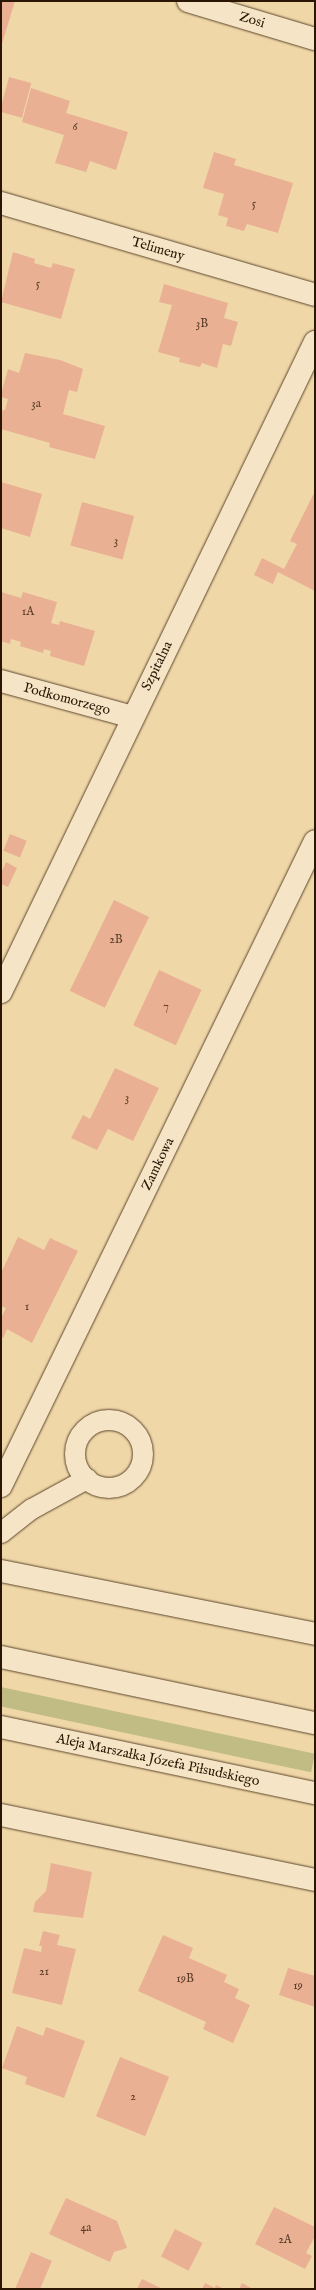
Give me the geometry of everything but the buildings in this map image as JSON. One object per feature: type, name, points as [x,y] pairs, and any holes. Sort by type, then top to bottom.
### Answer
[{"type":"street","name":"Zosi","points":[[188,1],[315,39]]},
{"type":"street","name":"Telimeny","points":[[1,203],[315,296]]},
{"type":"street","name":"Szpitalna","points":[[1,992],[315,342]]},
{"type":"street","name":"Podkomorzego","points":[[1,681],[133,717]]},
{"type":"street","name":"Zamkowa","points":[[1,1486],[315,841]]},
{"type":"street","points":[[1,1571],[315,1634]]},
{"type":"street","points":[[1,1657],[315,1723]]},
{"type":"street","name":"Aleja Marszałka Józefa Piłsudskiego","points":[[1,1727],[315,1793]]},
{"type":"street","points":[[1,1815],[315,1880]]},
{"type":"lane","points":[[1,1533],[32,1509],[87,1479]]},
{"type":"shaded area","points":[[1,1687],[315,1754],[311,1772],[1,1706]]}]
